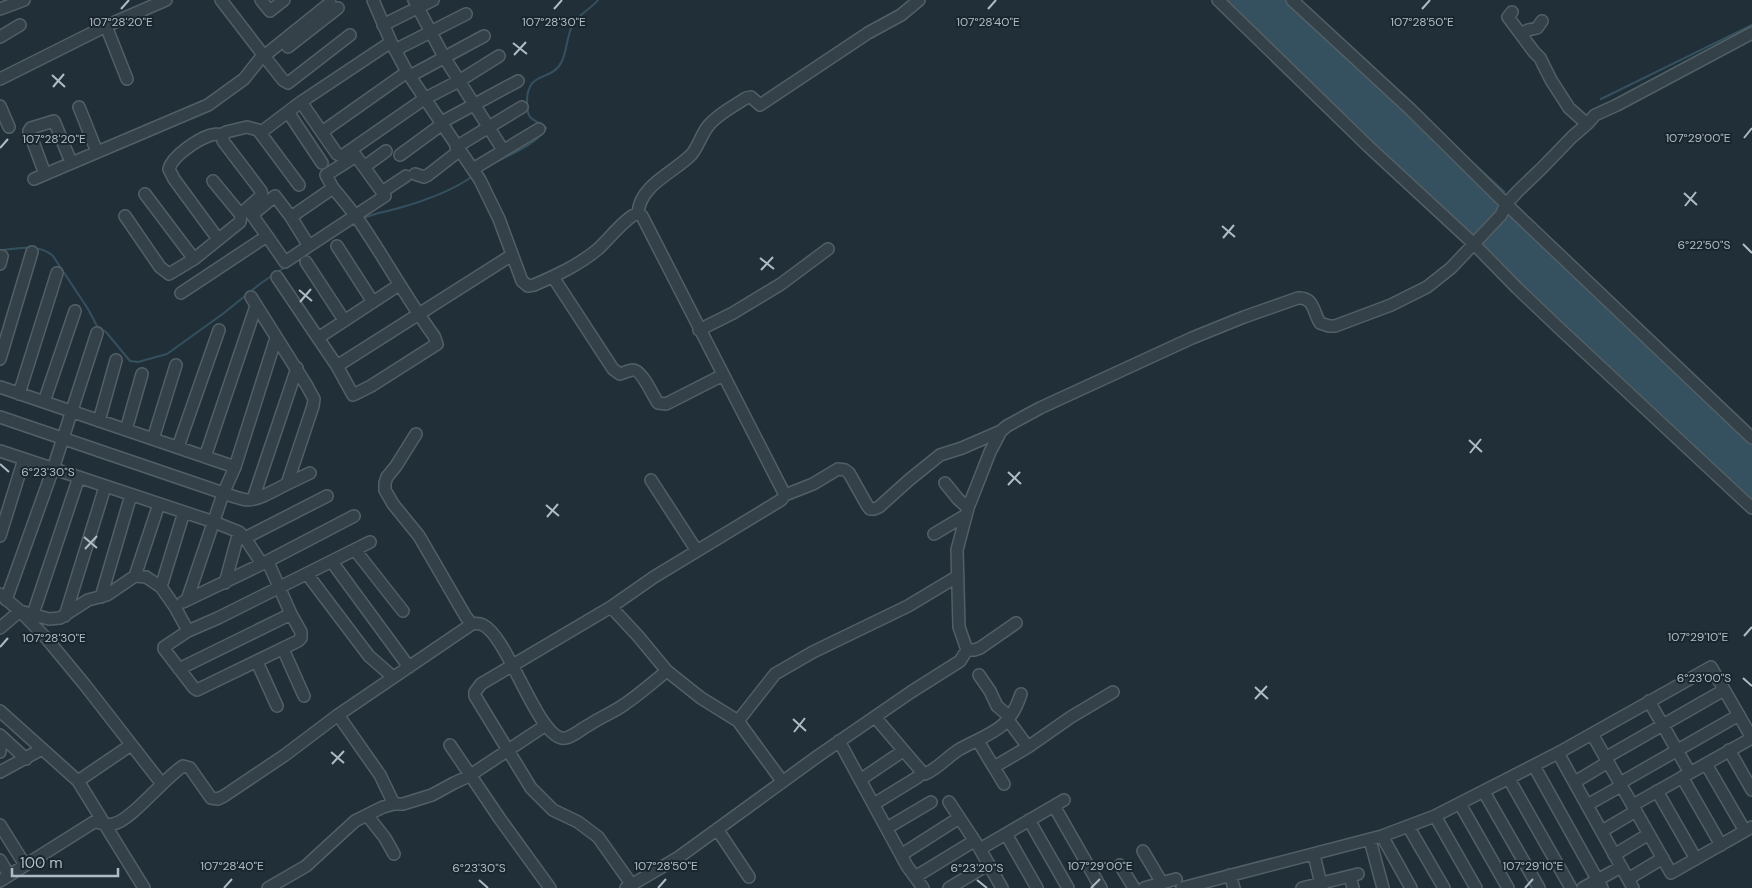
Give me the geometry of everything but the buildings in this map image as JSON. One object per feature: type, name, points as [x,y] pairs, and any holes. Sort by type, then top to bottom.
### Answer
[{"type":"street","points":[[0,9],[24,0]]},
{"type":"street","points":[[0,79],[106,26],[166,0]]},
{"type":"street","points":[[261,0],[270,11],[284,0]]},
{"type":"street","points":[[373,0],[383,25],[408,74],[440,124],[475,173],[498,219],[522,281],[528,286],[553,277],[590,254],[629,218],[638,213]]},
{"type":"street","points":[[383,25],[416,4],[433,0]]},
{"type":"street","points":[[638,213],[643,196],[653,185],[690,156],[710,124],[746,98],[752,97],[760,105],[872,30],[901,15],[919,0]]},
{"type":"street","points":[[1218,0],[1368,146],[1477,241],[1536,307],[1752,508]]},
{"type":"street","points":[[1292,0],[1369,70],[1497,195],[1504,209],[1752,438]]},
{"type":"street","points":[[225,1],[266,58],[283,80],[288,83],[350,35]]},
{"type":"street","points":[[416,4],[444,57],[503,150]]},
{"type":"street","points":[[34,179],[208,105],[244,79],[266,58],[334,6]]},
{"type":"street","points":[[1512,12],[1508,17],[1540,58],[1569,108],[1587,124]]},
{"type":"street","points":[[260,133],[300,102],[393,46],[430,32],[466,14]]},
{"type":"street","points":[[1521,34],[1537,28],[1542,21]]},
{"type":"street","points":[[0,36],[20,25]]},
{"type":"street","points":[[106,26],[127,79]]},
{"type":"street","points":[[1001,431],[990,452],[967,512],[958,550],[959,626],[966,650],[960,661],[839,741],[679,857],[629,886],[598,837],[578,822],[553,810],[531,788],[475,696],[475,692],[481,684],[612,607],[654,577],[781,500],[785,495],[813,484],[838,469],[842,469],[848,473],[870,509],[874,509],[940,455],[975,443],[1001,431],[1040,408],[1192,338],[1244,317],[1298,298],[1306,298],[1310,301],[1320,323],[1335,326],[1392,305],[1437,281],[1477,241],[1518,191],[1572,136],[1596,115],[1752,34]]},
{"type":"street","points":[[322,132],[408,74],[484,36]]},
{"type":"street","points":[[300,102],[337,154],[342,156],[424,99],[459,81],[499,56]]},
{"type":"street","points":[[400,155],[440,124],[518,81]]},
{"type":"street","points":[[0,106],[9,127]]},
{"type":"street","points":[[78,107],[97,152]]},
{"type":"street","points":[[382,192],[410,175],[424,177],[428,175],[458,149],[488,127],[522,107]]},
{"type":"street","points":[[288,112],[322,163]]},
{"type":"street","points":[[45,174],[29,131],[31,128],[52,120],[54,121],[71,162]]},
{"type":"street","points":[[218,239],[174,179],[169,169],[173,160],[188,148],[211,135],[251,127],[256,128],[298,185]]},
{"type":"street","points":[[475,173],[503,150],[539,129]]},
{"type":"street","points":[[126,216],[164,272],[169,274],[194,259],[238,224],[241,215],[262,196],[261,191],[223,141],[223,134]]},
{"type":"street","points":[[364,167],[386,151]]},
{"type":"street","points":[[277,277],[337,366],[353,395],[371,386],[437,344],[434,336],[357,219],[333,188],[326,175],[356,156],[385,196],[357,219],[285,262],[252,215],[275,196],[309,246]]},
{"type":"street","points":[[213,181],[241,215]]},
{"type":"street","points":[[291,218],[333,188]]},
{"type":"street","points":[[1497,195],[1511,190],[1518,191]]},
{"type":"street","points":[[145,194],[194,259]]},
{"type":"street","points":[[638,213],[642,216],[785,495]]},
{"type":"street","points":[[181,293],[267,236]]},
{"type":"street","points":[[337,246],[373,302]]},
{"type":"street","points":[[699,330],[733,313],[781,284],[828,249]]},
{"type":"street","points":[[0,359],[32,252]]},
{"type":"street","points":[[337,366],[512,255]]},
{"type":"street","points":[[306,262],[344,320]]},
{"type":"street","points":[[19,394],[57,274]]},
{"type":"street","points":[[553,277],[614,369],[620,374],[633,370],[636,371],[642,377],[658,403],[666,404],[723,375]]},
{"type":"street","points":[[318,338],[399,285]]},
{"type":"street","points":[[205,456],[254,302],[314,399],[287,484]]},
{"type":"street","points":[[44,402],[75,311]]},
{"type":"street","points":[[178,448],[218,330]]},
{"type":"street","points":[[97,333],[53,469],[3,597],[38,630],[86,685],[162,784]]},
{"type":"street","points":[[187,600],[234,467],[276,338]]},
{"type":"street","points":[[99,421],[116,360]]},
{"type":"street","points":[[153,439],[176,365]]},
{"type":"street","points":[[253,499],[296,368]]},
{"type":"street","points":[[126,430],[142,374]]},
{"type":"street","points":[[0,387],[234,467]]},
{"type":"street","points":[[0,417],[223,494],[247,500],[310,473]]},
{"type":"street","points":[[416,434],[387,477],[385,490],[393,504],[419,536],[458,604],[472,624]]},
{"type":"street","points":[[0,451],[214,522],[242,535],[265,563],[280,587],[301,632],[301,638],[283,649],[197,690],[164,647],[188,631],[212,621],[280,587],[332,562],[370,542]]},
{"type":"street","points":[[0,536],[24,459]]},
{"type":"street","points":[[33,614],[79,477]]},
{"type":"street","points":[[651,480],[698,551]]},
{"type":"street","points":[[945,484],[967,512]]},
{"type":"street","points":[[65,616],[106,486]]},
{"type":"street","points":[[101,597],[132,495]]},
{"type":"street","points":[[225,583],[242,535],[327,496]]},
{"type":"street","points":[[20,611],[50,619],[60,618],[88,600],[112,593],[134,576],[159,504]]},
{"type":"street","points":[[161,587],[184,512]]},
{"type":"street","points":[[934,534],[967,512]]},
{"type":"street","points":[[175,607],[265,563],[354,516]]},
{"type":"street","points":[[356,550],[403,611]]},
{"type":"street","points":[[332,562],[409,667]]},
{"type":"street","points":[[307,574],[369,656],[393,676]]},
{"type":"street","points":[[134,576],[146,577],[161,587],[188,631]]},
{"type":"street","points":[[738,722],[775,674],[813,652],[908,606],[958,576]]},
{"type":"street","points":[[612,607],[667,671],[701,698],[738,722],[782,781]]},
{"type":"street","points":[[0,628],[20,611]]},
{"type":"street","points":[[179,669],[291,614]]},
{"type":"street","points":[[38,630],[50,619]]},
{"type":"street","points":[[966,650],[980,648],[1016,623]]},
{"type":"street","points":[[0,860],[5,878],[94,822],[112,825],[124,819],[178,769],[187,766],[211,798],[218,799],[261,772],[393,676],[472,624],[484,625],[492,632],[546,725],[560,738],[566,738],[625,704],[667,671]]},
{"type":"street","points":[[283,649],[304,696]]},
{"type":"street","points":[[377,663],[397,651]]},
{"type":"street","points":[[256,662],[277,706]]},
{"type":"street","points":[[1144,888],[1230,875],[1370,840],[1435,816],[1534,766],[1711,667],[1752,738],[1657,791],[1602,831]]},
{"type":"street","points":[[979,675],[997,706],[1009,719],[1028,746]]},
{"type":"street","points":[[1575,782],[1663,725],[1724,690]]},
{"type":"street","points":[[994,767],[1113,692]]},
{"type":"street","points":[[875,717],[925,774],[932,771],[959,750],[994,732],[1009,719],[1021,694]]},
{"type":"street","points":[[1650,702],[1678,750],[1686,775],[1721,845]]},
{"type":"street","points":[[0,711],[78,781],[144,888]]},
{"type":"street","points":[[338,715],[380,775],[394,804]]},
{"type":"street","points":[[1587,805],[1739,716]]},
{"type":"street","points":[[268,888],[306,866],[355,821],[383,807],[403,804],[432,795],[469,776],[546,725]]},
{"type":"street","points":[[1592,734],[1671,873],[1748,829],[1706,764]]},
{"type":"street","points":[[1,735],[26,758]]},
{"type":"street","points":[[0,752],[1,735]]},
{"type":"street","points":[[839,741],[901,855],[923,888]]},
{"type":"street","points":[[978,741],[1004,784]]},
{"type":"street","points":[[78,781],[131,745]]},
{"type":"street","points":[[450,745],[469,776],[550,888]]},
{"type":"street","points":[[0,772],[42,749]]},
{"type":"street","points":[[1730,750],[1752,790]]},
{"type":"street","points":[[860,780],[900,753]]},
{"type":"street","points":[[1558,753],[1631,883],[1663,858]]},
{"type":"street","points":[[1534,766],[1600,884]]},
{"type":"street","points":[[874,804],[918,777]]},
{"type":"street","points":[[1509,779],[1571,888]]},
{"type":"street","points":[[1657,791],[1696,859]]},
{"type":"street","points":[[1484,792],[1540,888]]},
{"type":"street","points":[[887,828],[931,802]]},
{"type":"street","points":[[949,802],[1002,888]]},
{"type":"street","points":[[914,877],[977,845],[1006,834],[1059,803],[1101,888]]},
{"type":"street","points":[[1460,804],[1508,888]]},
{"type":"street","points":[[367,815],[385,838],[394,854]]},
{"type":"street","points":[[1435,816],[1476,888]]},
{"type":"street","points":[[901,855],[959,818]]},
{"type":"street","points":[[1029,820],[1068,888]]},
{"type":"street","points":[[0,826],[25,866]]},
{"type":"street","points":[[1408,826],[1444,888]]},
{"type":"street","points":[[717,829],[749,877]]},
{"type":"street","points":[[1006,834],[1037,888]]},
{"type":"street","points":[[1614,855],[1649,834]]},
{"type":"street","points":[[1382,836],[1411,888]]},
{"type":"street","points":[[1370,840],[1382,888]]},
{"type":"street","points":[[1143,851],[1173,884]]},
{"type":"street","points":[[1314,854],[1322,886]]},
{"type":"street","points":[[949,888],[988,864]]},
{"type":"street","points":[[1120,865],[1134,888]]},
{"type":"street","points":[[1582,888],[1600,884],[1621,867]]},
{"type":"street","points":[[1230,875],[1234,888]]},
{"type":"street","points":[[1302,888],[1322,886],[1354,875],[1353,888]]},
{"type":"water","points":[[1216,0],[1298,0],[1505,191],[1506,204],[1752,437],[1752,509]]},
{"type":"waterway","points":[[492,164],[530,144],[546,128],[529,115],[527,106],[528,92],[535,80],[558,68],[564,57],[573,24],[578,17],[598,0]]},
{"type":"waterway","points":[[1601,99],[1752,25]]},
{"type":"waterway","points":[[362,219],[428,199],[447,191],[473,176]]},
{"type":"waterway","points":[[0,250],[35,248],[41,249],[53,256],[97,326],[106,332],[130,361],[138,362],[167,354],[273,275]]},
{"type":"waterway","points":[[277,272],[286,267]]}]
